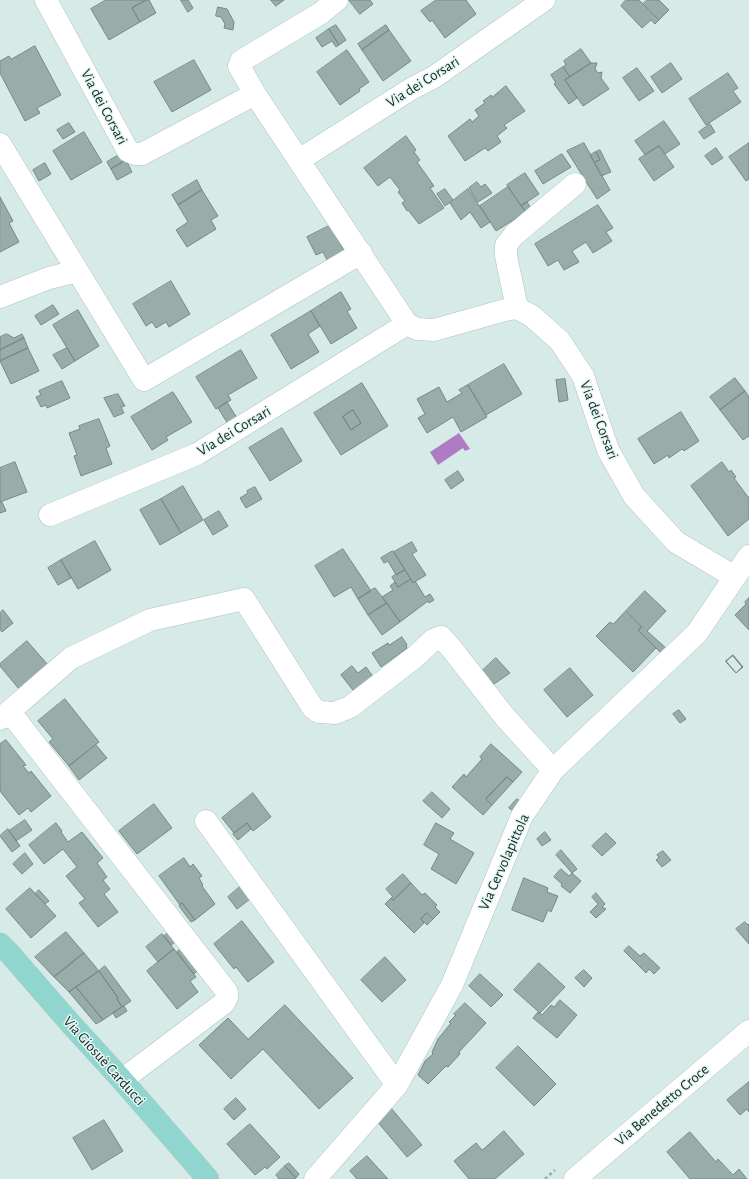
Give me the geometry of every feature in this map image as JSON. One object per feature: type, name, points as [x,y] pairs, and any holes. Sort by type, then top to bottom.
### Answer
[{"type":"main road","name":"Via Giosuè Carducci","points":[[0,944],[122,1080],[208,1179]]},
{"type":"street","name":"Via dei Corsari","points":[[46,0],[128,151],[135,154],[142,154],[255,94]]},
{"type":"street","points":[[336,0],[321,13],[241,61],[239,66],[255,94],[407,324],[417,329],[434,330],[517,308],[506,256],[506,245],[514,235],[575,184]]},
{"type":"street","name":"Via dei Corsari","points":[[299,160],[411,89],[434,77],[544,0]]},
{"type":"street","points":[[0,144],[144,380],[361,253]]},
{"type":"street","points":[[0,297],[50,278],[77,271]]},
{"type":"street","name":"Via dei Corsari","points":[[517,308],[532,316],[560,341],[583,376],[608,450],[634,496],[676,542],[736,577]]},
{"type":"street","name":"Via dei Corsari","points":[[50,515],[197,454],[407,324]]},
{"type":"street","name":"Via Cervolapittola","points":[[315,1179],[397,1085],[452,985],[522,816],[553,770],[697,633],[749,556]]},
{"type":"street","points":[[1,718],[71,658],[150,620],[244,599],[313,708],[319,712],[335,714],[350,707],[415,657],[433,640],[441,637],[505,717],[553,770]]},
{"type":"street","points":[[1,718],[11,717],[16,720],[227,992],[227,997],[224,1004],[122,1080]]},
{"type":"street","points":[[206,820],[397,1085]]},
{"type":"street","name":"Via Benedetto Croce","points":[[574,1179],[749,1031]]},
{"type":"shaded area","points":[[459,433],[470,449],[465,451],[463,448],[438,465],[430,452]]},
{"type":"building","points":[[106,0],[146,0],[132,8],[140,22],[109,40],[91,9]]},
{"type":"building","points":[[146,0],[149,0],[156,13],[140,22],[132,8]]},
{"type":"building","points":[[181,0],[188,0],[193,8],[188,12]]},
{"type":"building","points":[[271,0],[284,0],[276,6]]},
{"type":"building","points":[[349,0],[370,0],[373,4],[360,14]]},
{"type":"building","points":[[436,0],[466,0],[476,14],[445,38],[432,20],[430,22],[421,11]]},
{"type":"building","points":[[626,0],[639,0],[659,20],[655,24],[651,20],[642,28],[621,6]]},
{"type":"building","points":[[647,0],[659,0],[669,10],[659,20],[643,4]]},
{"type":"building","points":[[218,7],[227,9],[234,22],[233,30],[224,28],[225,24],[221,17],[216,16]]},
{"type":"building","points":[[336,25],[346,40],[339,45],[329,29]]},
{"type":"building","points":[[386,25],[389,30],[362,50],[358,44]]},
{"type":"building","points":[[329,29],[339,45],[336,47],[332,41],[322,47],[316,38]]},
{"type":"building","points":[[389,30],[411,61],[383,81],[362,50]]},
{"type":"building","points":[[35,46],[61,95],[37,108],[40,113],[25,121],[0,73],[0,61],[9,56],[11,59]]},
{"type":"building","points":[[581,49],[591,63],[570,77],[563,67],[566,65],[564,61]]},
{"type":"building","points":[[347,50],[369,82],[359,89],[360,91],[340,105],[317,72]]},
{"type":"building","points":[[194,60],[211,90],[172,112],[154,82]]},
{"type":"building","points":[[591,63],[597,63],[595,69],[598,73],[602,72],[601,78],[609,89],[583,106],[565,80]]},
{"type":"building","points":[[671,63],[682,79],[662,93],[651,77]]},
{"type":"building","points":[[563,67],[570,77],[565,80],[577,98],[569,104],[554,84],[556,83],[551,75]]},
{"type":"building","points":[[637,68],[654,91],[639,101],[623,78]]},
{"type":"building","points":[[728,73],[738,88],[733,91],[741,102],[706,125],[689,99]]},
{"type":"building","points":[[506,86],[525,111],[504,125],[507,128],[497,136],[501,142],[488,151],[485,148],[465,161],[448,136],[470,119],[472,122],[479,116],[475,110],[485,103],[483,101],[491,95],[492,97]]},
{"type":"building","points":[[664,121],[680,144],[665,154],[659,146],[645,155],[635,141]]},
{"type":"building","points":[[69,123],[75,132],[63,139],[57,130]]},
{"type":"building","points":[[710,124],[715,132],[704,139],[699,132]]},
{"type":"building","points":[[84,132],[102,162],[71,180],[53,151]]},
{"type":"building","points":[[406,136],[416,150],[414,152],[420,160],[417,162],[434,186],[430,188],[444,208],[419,224],[402,203],[405,201],[398,192],[400,190],[390,177],[378,186],[364,168]]},
{"type":"building","points":[[584,143],[610,190],[597,199],[567,151]]},
{"type":"building","points":[[749,143],[749,179],[746,181],[729,157]]},
{"type":"building","points":[[659,146],[674,167],[654,181],[639,159]]},
{"type":"building","points":[[716,148],[723,158],[712,165],[705,156]]},
{"type":"building","points":[[600,150],[611,172],[601,176],[594,162],[600,160],[596,152]]},
{"type":"building","points":[[596,152],[600,160],[594,162],[590,155]]},
{"type":"building","points":[[122,153],[126,160],[111,169],[107,162]]},
{"type":"building","points":[[562,154],[571,167],[543,184],[535,171]]},
{"type":"building","points":[[126,160],[132,172],[117,180],[111,169]]},
{"type":"building","points":[[45,163],[51,174],[39,181],[33,170]]},
{"type":"building","points":[[525,173],[539,194],[521,206],[507,185]]},
{"type":"building","points":[[197,180],[202,190],[178,205],[172,195]]},
{"type":"building","points":[[477,182],[481,187],[485,184],[492,193],[478,202],[469,188]]},
{"type":"building","points":[[508,187],[526,212],[496,231],[480,206]]},
{"type":"building","points":[[445,189],[453,200],[445,206],[437,194]]},
{"type":"building","points":[[468,189],[490,222],[481,228],[470,212],[461,220],[450,203]]},
{"type":"building","points":[[202,190],[218,216],[211,220],[216,229],[187,247],[176,230],[188,222],[178,205]]},
{"type":"building","points":[[0,197],[13,221],[9,223],[19,242],[0,252]]},
{"type":"building","points":[[527,202],[531,208],[526,212],[521,206]]},
{"type":"building","points":[[598,205],[613,228],[606,232],[612,241],[593,253],[586,242],[572,251],[579,262],[564,270],[558,260],[548,266],[535,244]]},
{"type":"building","points":[[331,225],[345,253],[328,262],[323,252],[316,255],[307,237]]},
{"type":"building","points":[[171,281],[190,314],[169,327],[166,322],[156,328],[152,322],[146,326],[133,304]]},
{"type":"building","points":[[341,292],[351,309],[347,311],[357,328],[331,344],[311,311]]},
{"type":"building","points":[[53,305],[59,314],[41,325],[35,316]]},
{"type":"building","points":[[78,310],[99,346],[75,361],[53,325]]},
{"type":"building","points":[[311,311],[320,326],[308,334],[319,352],[291,369],[271,335]]},
{"type":"building","points":[[7,334],[14,338],[22,334],[24,338],[0,350],[0,337]]},
{"type":"building","points":[[24,338],[28,348],[0,361],[0,350]]},
{"type":"building","points":[[28,348],[39,371],[11,384],[0,361]]},
{"type":"building","points":[[67,348],[75,361],[62,369],[53,355]]},
{"type":"building","points":[[241,350],[257,378],[228,395],[231,400],[216,409],[196,377]]},
{"type":"building","points":[[504,364],[522,394],[486,415],[468,385]]},
{"type":"building","points":[[735,378],[745,391],[720,410],[710,397]]},
{"type":"building","points":[[565,379],[568,400],[559,402],[556,380]]},
{"type":"building","points":[[62,381],[70,398],[47,408],[46,405],[41,407],[36,397],[41,395],[39,391]]},
{"type":"building","points":[[362,383],[388,426],[341,455],[314,413]],"holes":[[[353,410],[361,423],[351,430],[343,417]]]},
{"type":"building","points":[[468,385],[487,417],[461,432],[453,417],[427,433],[418,418],[425,414],[417,399],[439,387],[447,402],[462,393],[459,390]]},
{"type":"building","points":[[745,391],[749,397],[749,436],[743,440],[720,410]]},
{"type":"building","points":[[173,392],[192,422],[166,437],[168,440],[152,450],[131,417]]},
{"type":"building","points":[[118,394],[125,406],[121,407],[124,413],[114,417],[104,398]]},
{"type":"building","points":[[227,402],[237,418],[228,424],[218,408]]},
{"type":"building","points":[[353,410],[361,423],[351,430],[343,417]]},
{"type":"building","points":[[681,412],[699,441],[684,451],[682,449],[669,458],[668,455],[654,464],[638,439]]},
{"type":"building","points":[[99,419],[110,446],[106,448],[112,464],[81,476],[74,456],[77,455],[69,433],[80,429],[79,426]]},
{"type":"building","points":[[282,428],[302,461],[270,481],[249,448]]},
{"type":"building","points":[[15,462],[27,492],[0,502],[0,468]]},
{"type":"building","points":[[722,462],[729,472],[731,470],[736,477],[734,478],[749,497],[749,519],[728,536],[691,486]]},
{"type":"building","points":[[458,471],[464,480],[451,489],[445,480]]},
{"type":"building","points":[[183,486],[203,520],[181,533],[161,499]]},
{"type":"building","points":[[255,487],[262,499],[246,508],[240,498],[248,493],[247,491]]},
{"type":"building","points":[[161,499],[181,533],[160,545],[140,510]]},
{"type":"building","points":[[0,502],[2,502],[6,511],[0,513]]},
{"type":"building","points":[[219,511],[228,526],[213,535],[204,520]]},
{"type":"building","points":[[95,541],[111,570],[78,589],[61,560]]},
{"type":"building","points":[[412,542],[417,551],[412,554],[426,575],[413,583],[394,552]]},
{"type":"building","points":[[343,549],[371,591],[358,599],[351,587],[334,597],[315,566]]},
{"type":"building","points":[[393,551],[405,570],[396,575],[388,561],[384,563],[381,558]]},
{"type":"building","points":[[61,560],[71,578],[58,585],[48,568]]},
{"type":"building","points":[[405,570],[411,579],[398,587],[392,577]]},
{"type":"building","points":[[411,579],[413,583],[415,581],[425,597],[430,594],[434,600],[429,603],[428,601],[400,622],[382,597],[393,590],[390,586],[395,582],[398,587]]},
{"type":"building","points":[[375,588],[387,603],[368,615],[358,599]]},
{"type":"building","points":[[645,591],[666,611],[647,631],[667,649],[662,654],[638,630],[642,627],[626,611]]},
{"type":"building","points":[[749,598],[749,630],[735,615],[746,604],[745,602]]},
{"type":"building","points":[[387,603],[400,622],[382,635],[368,615]]},
{"type":"building","points":[[3,610],[13,623],[2,632],[0,629],[0,613]]},
{"type":"building","points":[[626,611],[642,627],[638,630],[656,648],[633,672],[596,636],[610,622],[613,624]]},
{"type":"building","points":[[402,637],[407,645],[407,648],[381,667],[372,653],[388,643],[389,645]]},
{"type":"building","points":[[27,641],[48,665],[19,689],[0,666],[0,664]]},
{"type":"building","points":[[733,655],[743,667],[736,673],[726,662]]},
{"type":"building","points":[[733,656],[742,667],[736,673],[726,661]]},
{"type":"building","points":[[496,658],[510,673],[494,684],[482,671]]},
{"type":"building","points":[[352,666],[358,673],[366,667],[375,679],[356,694],[341,675]]},
{"type":"building","points":[[570,668],[593,695],[567,717],[544,690]]},
{"type":"building","points":[[65,699],[99,742],[69,766],[49,742],[53,739],[38,721]]},
{"type":"building","points":[[679,710],[686,719],[680,723],[673,714]]},
{"type":"building","points":[[6,740],[26,765],[23,766],[29,773],[31,771],[51,796],[31,812],[28,808],[19,815],[0,791],[0,744]]},
{"type":"building","points":[[491,744],[522,772],[513,782],[507,777],[486,799],[492,805],[483,815],[452,787],[464,774],[466,777],[482,759],[480,757]]},
{"type":"building","points":[[96,745],[107,758],[79,780],[69,766]]},
{"type":"building","points":[[507,777],[513,782],[492,805],[486,799]]},
{"type":"building","points":[[432,792],[450,809],[442,818],[423,801]]},
{"type":"building","points":[[253,793],[271,817],[253,831],[247,823],[234,833],[222,818]]},
{"type":"building","points":[[517,799],[521,802],[513,811],[509,808]]},
{"type":"building","points":[[154,804],[172,828],[137,854],[119,831]]},
{"type":"building","points":[[25,820],[32,830],[16,841],[9,831]]},
{"type":"building","points":[[56,823],[68,842],[82,832],[103,858],[97,863],[107,877],[103,880],[110,889],[104,894],[118,912],[98,927],[79,903],[85,899],[66,876],[77,867],[63,849],[44,864],[29,845]]},
{"type":"building","points":[[247,823],[251,829],[238,840],[233,834]]},
{"type":"building","points":[[436,823],[454,833],[450,839],[474,853],[456,884],[431,869],[439,854],[424,845]]},
{"type":"building","points":[[8,829],[20,846],[12,852],[0,836]]},
{"type":"building","points":[[545,832],[551,840],[542,846],[537,839]]},
{"type":"building","points":[[606,833],[616,843],[602,856],[592,846]]},
{"type":"building","points":[[561,850],[577,869],[572,873],[556,855]]},
{"type":"building","points":[[663,851],[671,860],[662,867],[656,860],[659,857],[657,855]]},
{"type":"building","points":[[25,853],[33,864],[22,874],[13,864]]},
{"type":"building","points":[[184,858],[190,867],[193,864],[202,876],[199,878],[203,885],[202,886],[215,904],[195,920],[182,903],[180,905],[159,876]]},
{"type":"building","points":[[561,869],[569,876],[572,873],[581,881],[570,893],[561,886],[562,884],[554,877]]},
{"type":"building","points":[[403,874],[411,883],[393,900],[391,898],[393,897],[386,889]]},
{"type":"building","points":[[524,878],[548,888],[547,892],[558,896],[551,912],[548,910],[543,922],[512,910]]},
{"type":"building","points":[[411,883],[422,895],[425,893],[437,905],[435,907],[440,912],[433,919],[427,913],[421,919],[424,923],[414,933],[385,904],[391,898],[393,900]]},
{"type":"building","points":[[241,886],[250,899],[237,909],[228,897]]},
{"type":"building","points":[[30,888],[56,916],[31,938],[6,909]]},
{"type":"building","points":[[39,890],[49,901],[45,904],[35,894]]},
{"type":"building","points":[[596,893],[605,904],[602,907],[606,909],[596,918],[590,912],[598,904],[592,897]]},
{"type":"building","points":[[182,903],[195,920],[191,922],[179,906]]},
{"type":"building","points":[[427,913],[433,919],[427,925],[421,919]]},
{"type":"building","points":[[242,921],[274,962],[248,982],[236,967],[234,969],[214,944]]},
{"type":"building","points":[[745,922],[748,925],[749,924],[749,944],[736,929]]},
{"type":"building","points":[[171,931],[178,940],[171,945],[164,936]]},
{"type":"building","points":[[66,932],[84,953],[54,977],[35,957]]},
{"type":"building","points":[[162,934],[174,949],[158,962],[146,947]]},
{"type":"building","points":[[629,946],[640,956],[644,953],[660,968],[654,974],[649,969],[646,973],[624,951]]},
{"type":"building","points":[[184,947],[200,968],[194,974],[177,952]]},
{"type":"building","points":[[174,949],[196,977],[190,981],[198,992],[177,1009],[147,971]]},
{"type":"building","points":[[84,953],[99,971],[69,992],[54,977]]},
{"type":"building","points":[[385,957],[406,980],[382,1002],[361,980]]},
{"type":"building","points":[[539,963],[565,987],[540,1013],[514,990]]},
{"type":"building","points":[[105,966],[131,1001],[122,1007],[117,999],[118,998],[99,971]]},
{"type":"building","points":[[584,970],[592,978],[584,987],[575,978]]},
{"type":"building","points":[[99,971],[118,998],[117,999],[122,1007],[103,1020],[76,987]]},
{"type":"building","points":[[480,974],[503,995],[491,1007],[469,986]]},
{"type":"building","points":[[76,987],[103,1020],[96,1024],[69,992]]},
{"type":"building","points":[[560,1000],[577,1015],[557,1038],[533,1018],[538,1012],[542,1015],[551,1005],[554,1007]]},
{"type":"building","points":[[465,1003],[486,1023],[459,1052],[460,1054],[448,1067],[446,1066],[428,1084],[418,1075],[425,1061],[433,1054],[432,1052],[438,1039],[451,1023],[449,1022],[456,1015],[454,1014]]},
{"type":"building","points":[[285,1005],[353,1078],[319,1109],[263,1049],[231,1079],[199,1045],[228,1018],[248,1039]]},
{"type":"building","points":[[124,1006],[127,1011],[116,1018],[113,1013]]},
{"type":"building","points":[[518,1046],[556,1084],[534,1106],[496,1068]]},
{"type":"building","points":[[749,1082],[749,1112],[747,1109],[740,1115],[727,1100]]},
{"type":"building","points":[[236,1098],[246,1109],[234,1120],[224,1109]]},
{"type":"building","points":[[391,1108],[422,1145],[407,1157],[376,1120]]},
{"type":"building","points":[[104,1120],[123,1151],[92,1170],[73,1138]]},
{"type":"building","points":[[250,1124],[280,1157],[267,1169],[265,1167],[255,1175],[227,1144]]},
{"type":"building","points":[[504,1131],[524,1154],[495,1179],[469,1179],[454,1161],[476,1143],[482,1150]]},
{"type":"building","points":[[690,1132],[716,1162],[718,1159],[733,1175],[739,1169],[747,1179],[690,1179],[667,1152]]},
{"type":"building","points":[[367,1156],[388,1179],[357,1179],[350,1171]]},
{"type":"building","points":[[289,1163],[299,1174],[296,1178],[285,1166]]},
{"type":"building","points":[[285,1166],[296,1178],[279,1179],[276,1175]]}]
